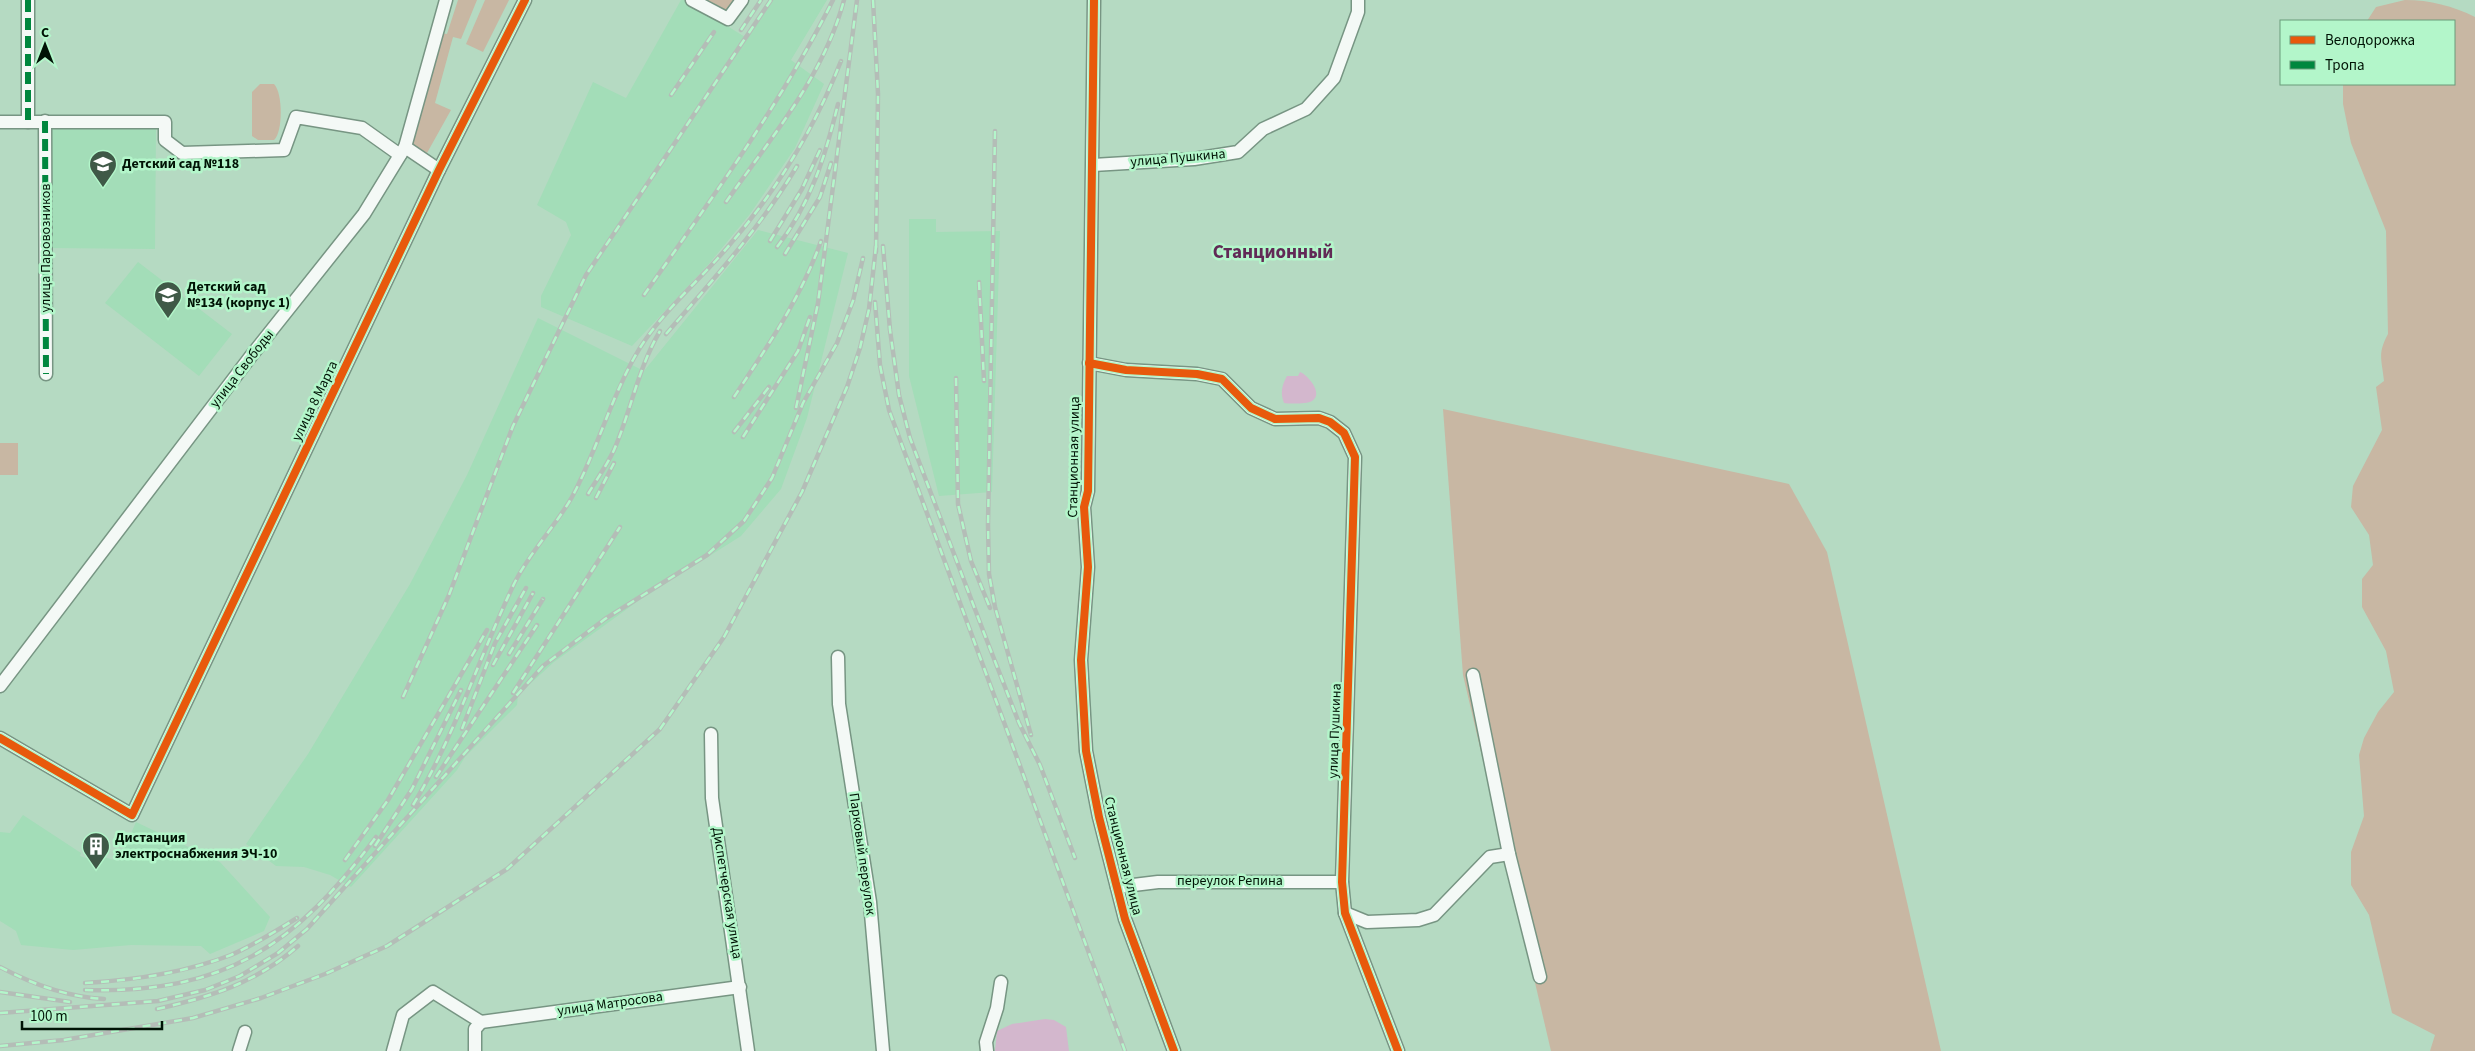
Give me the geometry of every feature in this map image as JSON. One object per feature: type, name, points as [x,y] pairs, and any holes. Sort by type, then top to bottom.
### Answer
[{"type":"street","points":[[28,0],[28,122]]},
{"type":"street","name":"улица Свободы","points":[[0,686],[251,356],[364,214],[402,151],[446,0]]},
{"type":"street","name":"улица 8 Марта","points":[[0,738],[132,815],[439,170],[525,0]]},
{"type":"street","points":[[692,0],[728,19],[742,0]]},
{"type":"street","name":"Станционная улица","points":[[1094,0],[1088,491],[1084,507],[1088,567],[1081,660],[1086,751],[1099,817],[1125,919],[1174,1051]]},
{"type":"street","name":"улица Пушкина","points":[[1093,165],[1194,160],[1238,152],[1263,129],[1306,109],[1334,78],[1358,12],[1358,0]]},
{"type":"street","points":[[0,122],[165,122],[165,140],[182,153],[284,150],[296,117],[362,128],[439,170]]},
{"type":"street","name":"улица Паровозников","points":[[45,121],[46,374]]},
{"type":"street","name":"улица Пушкина","points":[[1089,363],[1126,370],[1197,374],[1222,379],[1251,408],[1275,419],[1319,418],[1330,422],[1344,433],[1355,457],[1342,882],[1345,913],[1398,1051]]},
{"type":"street","name":"Парковый переулок","points":[[838,657],[839,704],[870,902],[882,1051]]},
{"type":"street","points":[[1473,676],[1509,854],[1540,977]]},
{"type":"street","name":"Диспетчерская улица","points":[[711,734],[712,798],[748,1051]]},
{"type":"street","points":[[1345,913],[1367,922],[1418,920],[1434,915],[1490,857],[1509,854]]},
{"type":"street","name":"переулок Репина","points":[[1117,887],[1158,882],[1342,882]]},
{"type":"street","points":[[987,1051],[986,1042],[997,1008],[1001,982]]},
{"type":"street","name":"улица Матросова","points":[[481,1022],[740,987]]},
{"type":"street","points":[[393,1051],[403,1015],[433,992],[481,1022],[475,1029],[475,1051]]},
{"type":"street","points":[[238,1051],[245,1032]]},
{"type":"shaded area","points":[[458,0],[477,0],[461,39],[453,37],[435,103],[451,110],[427,153],[410,143],[440,33],[447,34]]},
{"type":"shaded area","points":[[485,0],[509,0],[483,52],[466,44]]},
{"type":"shaded area","points":[[681,0],[685,0],[745,37],[773,0],[827,0],[791,60],[824,84],[795,148],[750,214],[708,265],[632,346],[541,307],[541,296],[571,235],[566,222],[537,205],[593,82],[626,98]]},
{"type":"shaded area","points":[[706,0],[734,0],[727,11]]},
{"type":"shaded area","points":[[2405,0],[2423,1],[2441,4],[2475,17],[2475,1051],[2430,1051],[2435,1035],[2392,1013],[2369,915],[2351,885],[2351,852],[2364,816],[2359,755],[2364,738],[2378,712],[2394,692],[2386,651],[2362,607],[2362,579],[2373,565],[2369,535],[2351,507],[2353,486],[2382,430],[2376,387],[2384,381],[2381,352],[2388,334],[2386,231],[2351,143],[2343,104],[2343,85],[2455,85],[2455,20],[2368,20],[2376,7]]},
{"type":"shaded area","points":[[260,84],[274,84],[279,95],[280,121],[277,136],[274,140],[258,140],[252,136],[252,92]]},
{"type":"shaded area","name":"Детский сад №118","points":[[51,127],[156,128],[155,249],[50,248]]},
{"type":"shaded area","points":[[909,219],[936,219],[936,232],[1000,231],[992,492],[939,496],[909,376]]},
{"type":"shaded area","points":[[758,230],[848,253],[807,418],[781,489],[741,536],[638,601],[554,662],[518,695],[517,705],[465,757],[457,770],[351,887],[330,875],[304,867],[276,866],[246,844],[308,754],[410,584],[467,475],[538,318],[644,371]]},
{"type":"shaded area","name":"Детский сад №134 (корпус 1)","points":[[138,262],[232,334],[199,376],[105,303]]},
{"type":"shaded area","points":[[1300,372],[1314,385],[1316,390],[1315,398],[1306,403],[1284,403],[1282,392],[1285,379],[1287,376],[1298,376]]},
{"type":"shaded area","points":[[1443,409],[1789,484],[1827,552],[1941,1051],[1551,1051],[1463,675]]},
{"type":"shaded area","points":[[0,443],[18,443],[18,475],[0,475]]},
{"type":"shaded area","points":[[23,815],[81,853],[80,856],[89,859],[91,854],[119,861],[136,822],[220,862],[270,917],[264,931],[210,954],[201,946],[131,945],[73,950],[21,945],[16,931],[0,921],[0,832],[10,833]]},
{"type":"shaded area","points":[[1045,1019],[1054,1020],[1066,1027],[1069,1051],[995,1051],[997,1031],[1012,1024]]},
{"type":"railway","points":[[741,30],[761,0]]},
{"type":"railway","points":[[403,697],[449,595],[513,426],[586,275],[771,0]]},
{"type":"railway","points":[[644,295],[720,187],[768,114],[813,39],[833,0]]},
{"type":"railway","points":[[726,202],[794,106],[809,81],[835,28],[844,0]]},
{"type":"railway","points":[[796,408],[818,303],[857,0]]},
{"type":"railway","points":[[873,0],[878,94],[876,252]]},
{"type":"railway","points":[[671,95],[714,32]]},
{"type":"railway","points":[[413,805],[442,752],[514,584],[572,497],[634,358],[654,328],[726,249],[761,206],[806,136],[819,112],[841,61]]},
{"type":"railway","points":[[777,247],[799,214],[808,196],[828,143],[838,104]]},
{"type":"railway","points":[[995,131],[988,525],[989,574],[995,607],[1031,735]]},
{"type":"railway","points":[[770,241],[802,189],[820,150]]},
{"type":"railway","points":[[785,254],[820,197],[831,163]]},
{"type":"railway","points":[[666,334],[752,232],[797,166]]},
{"type":"railway","points":[[734,397],[771,341],[793,302],[804,282],[821,241]]},
{"type":"railway","points":[[0,1046],[64,1040],[193,1018],[261,998],[325,974],[387,946],[507,869],[660,729],[724,637],[802,492],[847,387],[860,348],[869,309],[876,246]]},
{"type":"railway","points":[[883,246],[890,330],[899,395],[910,438],[1019,723],[1040,765],[1075,858]]},
{"type":"railway","points":[[0,1013],[158,1001],[205,990],[240,976],[278,953],[307,929],[543,666],[605,619],[707,555],[744,521],[772,478],[803,403],[837,343],[853,301],[863,258]]},
{"type":"railway","points":[[979,282],[984,381]]},
{"type":"railway","points":[[875,302],[880,365],[889,410],[1125,1051]]},
{"type":"railway","points":[[743,437],[798,351],[810,317]]},
{"type":"railway","points":[[588,494],[614,450],[640,375],[660,331]]},
{"type":"railway","points":[[956,378],[958,504],[971,561],[990,608]]},
{"type":"railway","points":[[734,432],[769,387]]},
{"type":"railway","points":[[596,498],[614,463]]},
{"type":"railway","points":[[513,693],[620,527]]},
{"type":"railway","points":[[462,729],[495,643],[526,588]]},
{"type":"railway","points":[[493,665],[533,593]]},
{"type":"railway","points":[[509,654],[543,599]]},
{"type":"railway","points":[[436,777],[537,625]]},
{"type":"railway","points":[[345,860],[388,800],[487,630]]},
{"type":"railway","points":[[375,846],[412,789],[461,690]]},
{"type":"railway","points":[[85,990],[134,989],[178,983],[217,972],[253,956],[285,934],[316,907],[346,875],[376,837]]},
{"type":"railway","points":[[85,983],[160,975],[196,967],[248,947],[297,918]]},
{"type":"railway","points":[[157,1009],[214,994],[232,987],[266,970],[298,946]]},
{"type":"railway","points":[[0,967],[50,989],[77,996],[104,999]]},
{"type":"railway","points":[[0,992],[70,1002]]},
{"type":"marked path","points":[[28,0],[28,122]]},
{"type":"marked path","points":[[45,121],[46,374]]},
{"type":"cycle path","points":[[0,738],[132,815],[439,170],[525,0]]},
{"type":"cycle path","points":[[1094,0],[1088,491],[1084,507],[1088,567],[1081,660],[1086,751],[1099,817],[1125,919],[1174,1051]]},
{"type":"cycle path","points":[[1089,363],[1126,370],[1197,374],[1222,379],[1251,408],[1275,419],[1319,418],[1330,422],[1344,433],[1355,457],[1342,882],[1345,913],[1398,1051]]},
{"type":"place","name":"Детский сад №118","points":[[103,188]]},
{"type":"place","name":"Детский сад №134 (корпус 1)","points":[[168,319]]},
{"type":"place","name":"Дистанция электроснабжения ЭЧ-10","points":[[96,870]]},
{"type":"district","name":"Станционный","points":[[1273,252]]}]
